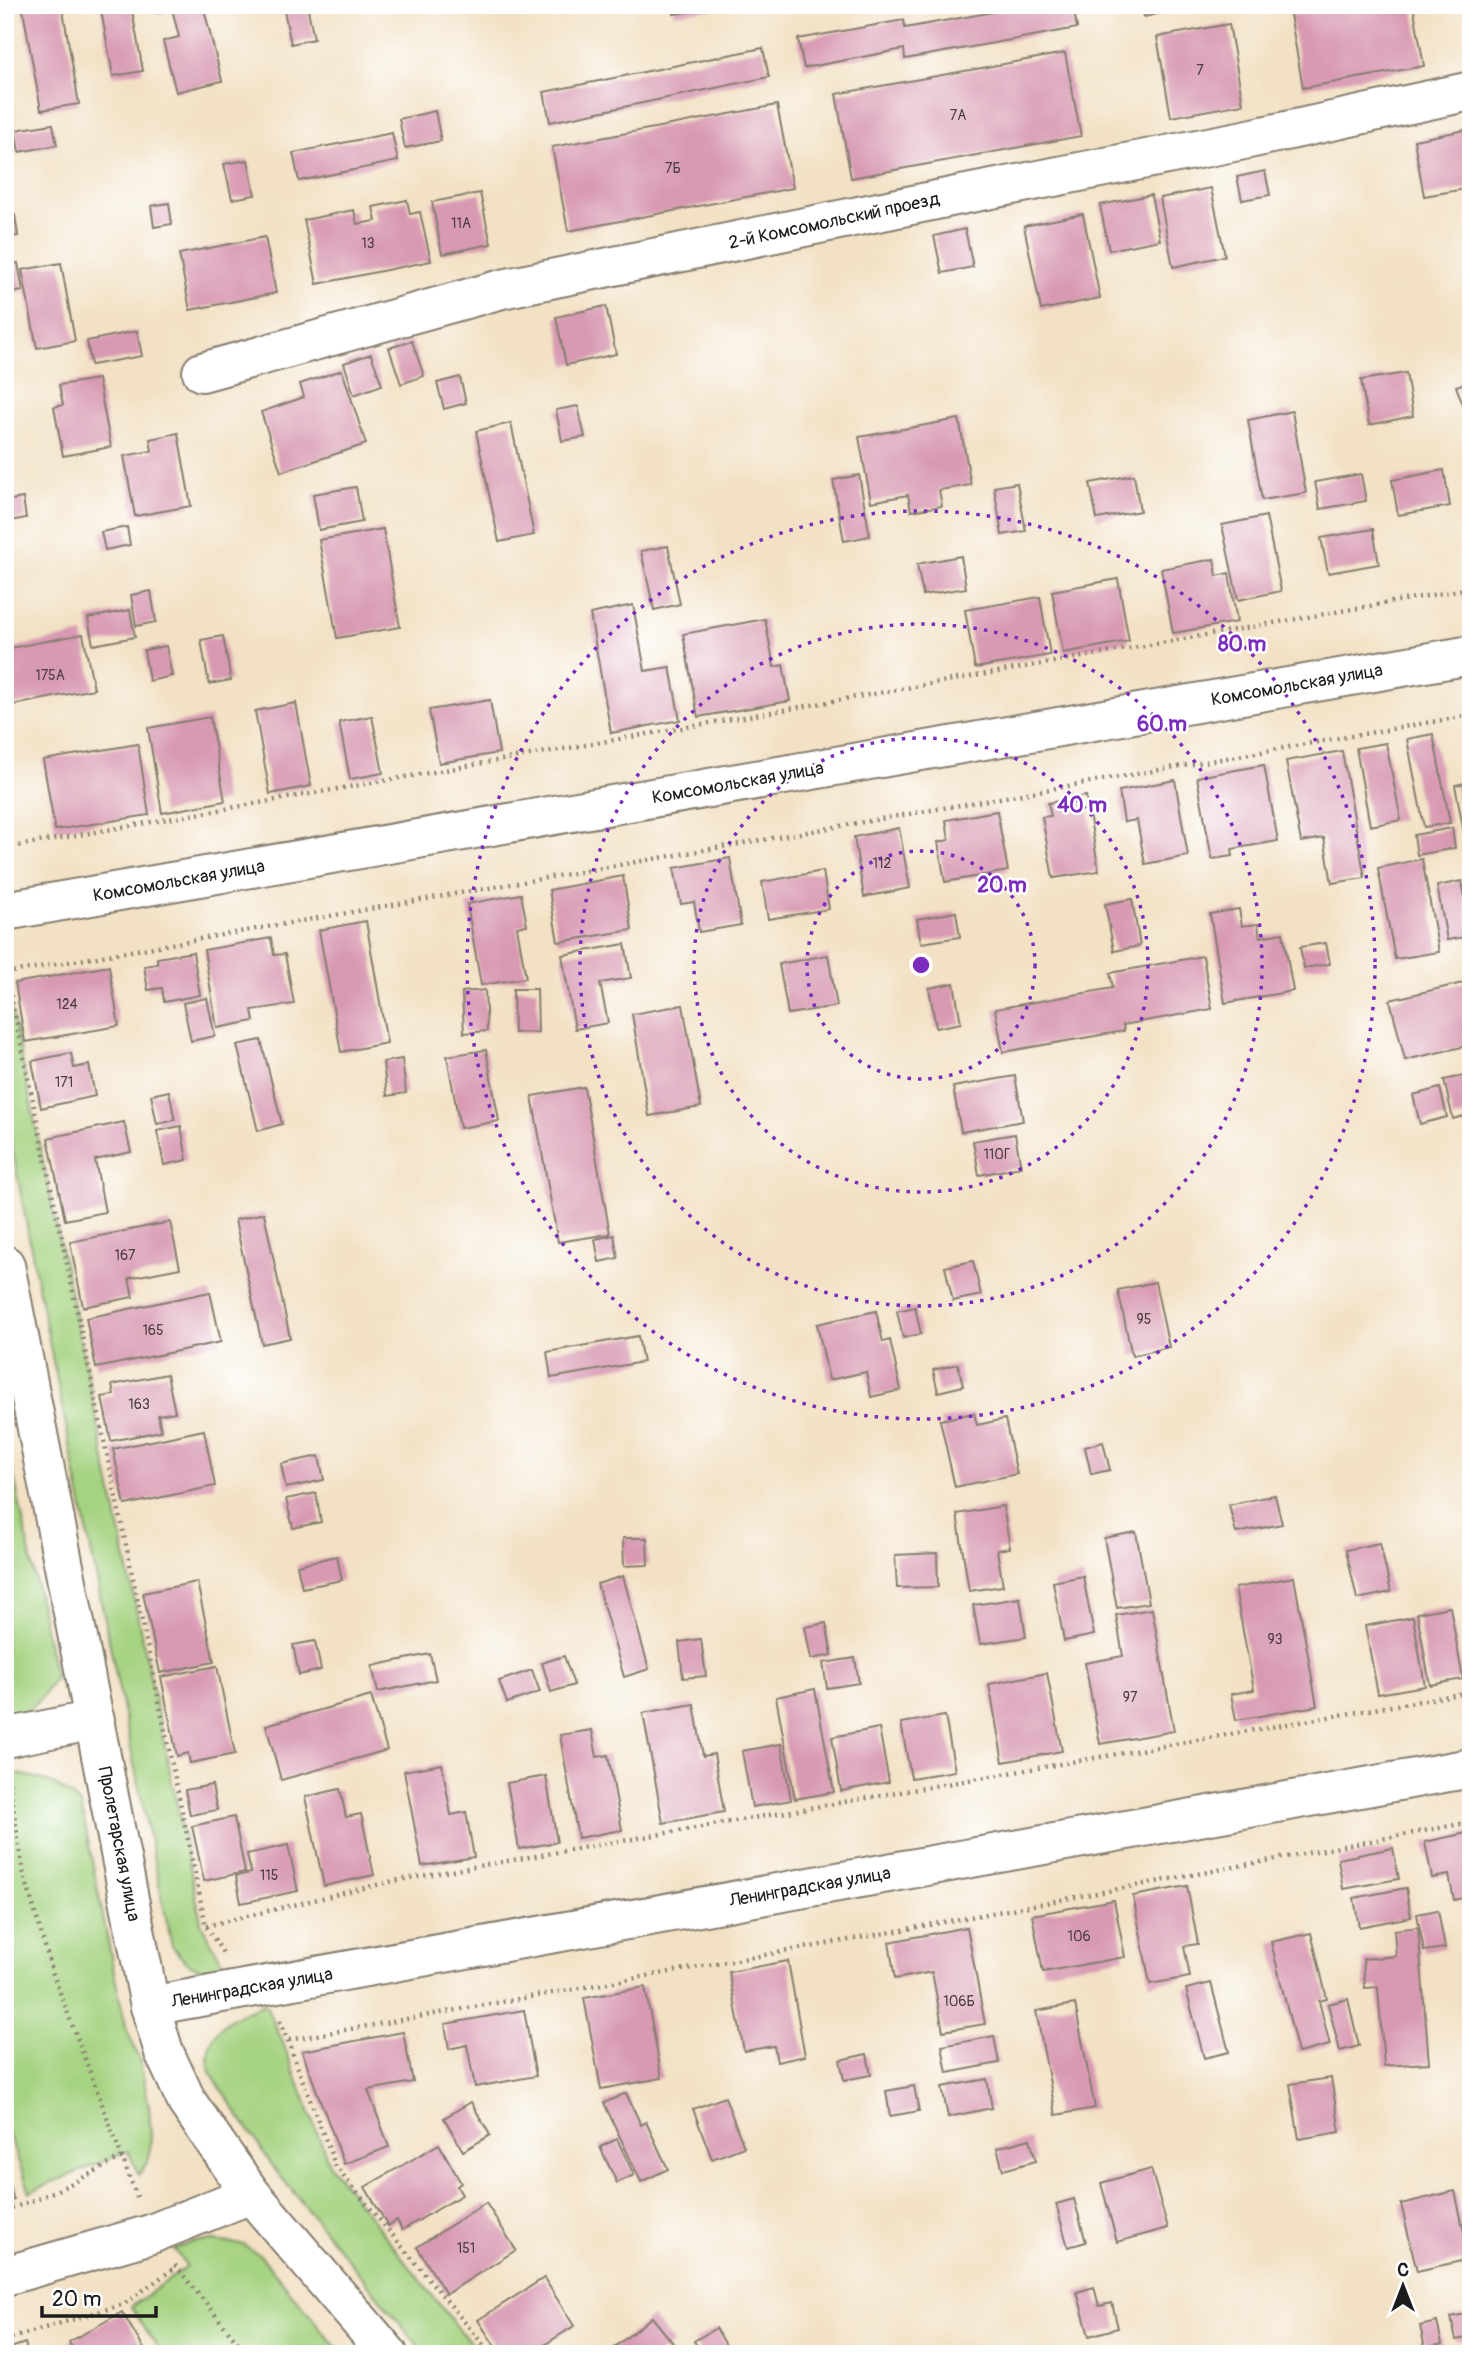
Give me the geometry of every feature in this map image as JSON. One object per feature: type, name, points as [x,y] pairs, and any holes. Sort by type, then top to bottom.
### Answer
[{"type":"street","name":"2-й Комсомольский проезд","points":[[202,372],[502,289],[1244,140],[1471,91]]},
{"type":"street","name":"Комсомольская улица","points":[[5,911],[1471,655]]},
{"type":"street","name":"Пролетарская улица","points":[[5,1265],[150,2006],[164,2052],[187,2102],[251,2194],[388,2354]]},
{"type":"street","points":[[6,1756],[94,1720]]},
{"type":"street","name":"Ленинградская улица","points":[[150,2006],[1471,1768]]},
{"type":"street","points":[[5,2276],[151,2234],[251,2194]]},
{"type":"path","points":[[5,848],[1471,588]]},
{"type":"path","points":[[491,2354],[335,2167],[289,2040],[265,1986],[234,1970],[206,1926],[6,971],[1471,715]]},
{"type":"path","points":[[206,1926],[393,1881],[1471,1692]]},
{"type":"path","points":[[6,1756],[23,1871],[53,1974],[151,2234],[247,2354]]},
{"type":"path","points":[[289,2040],[860,1938],[1471,1822]]},
{"type":"path","points":[[5,2210],[83,2178],[122,2157]]},
{"type":"path","points":[[5,2340],[124,2304],[177,2267]]},
{"type":"green space","points":[[5,979],[202,1926],[227,1970],[196,1967],[184,1960],[172,1946],[37,1281],[5,1108]]},
{"type":"green space","points":[[5,1432],[55,1677],[35,1704],[22,1714],[5,1719]]},
{"type":"green space","points":[[5,1772],[47,1781],[64,1790],[81,1805],[116,1982],[127,2030],[140,2061],[149,2107],[149,2159],[139,2175],[128,2151],[30,2192],[5,2126]]},
{"type":"green space","points":[[265,2004],[281,2038],[330,2166],[481,2354],[425,2354],[276,2171],[210,2072],[210,2046],[221,2027],[241,2014]]},
{"type":"green space","points":[[214,2241],[244,2245],[260,2255],[342,2354],[162,2354],[131,2307],[187,2266],[174,2250],[193,2242]]},
{"type":"building","points":[[22,5],[62,5],[79,104],[41,110]]},
{"type":"building","points":[[100,5],[131,5],[143,71],[113,76]]},
{"type":"building","points":[[155,5],[203,5],[222,81],[176,92],[163,41],[179,37],[172,9],[157,13]]},
{"type":"building","points":[[307,5],[314,39],[291,44],[283,6]]},
{"type":"building","points":[[673,5],[723,5],[723,7],[674,14]]},
{"type":"building","points":[[1031,5],[1073,5],[1077,28],[905,59],[904,49],[804,68],[798,39],[904,20],[905,28]]},
{"type":"building","points":[[1141,5],[1191,5],[1191,6],[1144,17]]},
{"type":"building","points":[[1342,5],[1413,5],[1424,66],[1303,88],[1290,14]]},
{"type":"building","points":[[1229,24],[1243,104],[1171,117],[1157,37]]},
{"type":"building","points":[[763,48],[769,77],[550,122],[544,92]]},
{"type":"building","points":[[1065,53],[1081,136],[851,178],[836,94]]},
{"type":"building","points":[[777,105],[793,188],[568,231],[552,147]]},
{"type":"building","points":[[435,111],[441,141],[405,148],[399,119]]},
{"type":"building","points":[[53,124],[57,145],[19,152],[15,130]]},
{"type":"building","points":[[1471,129],[1471,188],[1424,196],[1414,140]]},
{"type":"building","points":[[392,133],[398,161],[299,181],[293,153]]},
{"type":"building","points":[[248,160],[255,195],[232,199],[224,164]]},
{"type":"building","points":[[1265,171],[1270,195],[1242,200],[1237,177]]},
{"type":"building","points":[[1211,188],[1225,256],[1173,267],[1160,198]]},
{"type":"building","points":[[480,193],[491,244],[442,254],[432,202]]},
{"type":"building","points":[[1151,195],[1160,240],[1109,250],[1100,205]]},
{"type":"building","points":[[407,200],[410,214],[420,212],[431,261],[317,284],[304,220],[354,210],[357,224],[376,221],[373,207]]},
{"type":"building","points":[[169,203],[172,224],[154,227],[151,206]]},
{"type":"building","points":[[1083,214],[1100,298],[1041,310],[1024,226]]},
{"type":"building","points":[[15,215],[18,236],[5,238],[5,217]]},
{"type":"building","points":[[965,229],[973,267],[942,273],[934,236]]},
{"type":"building","points":[[265,237],[276,293],[190,310],[179,254]]},
{"type":"building","points":[[18,263],[23,291],[5,294],[5,265]]},
{"type":"building","points":[[61,263],[75,341],[37,348],[22,270]]},
{"type":"building","points":[[606,306],[616,354],[566,365],[556,317]]},
{"type":"building","points":[[137,331],[142,356],[91,365],[87,341]]},
{"type":"building","points":[[412,341],[424,376],[401,384],[389,348]]},
{"type":"building","points":[[371,354],[382,385],[354,395],[344,363]]},
{"type":"building","points":[[342,370],[366,444],[281,472],[261,412],[304,397],[300,384]]},
{"type":"building","points":[[1406,373],[1413,416],[1369,425],[1361,380]]},
{"type":"building","points":[[460,377],[466,403],[444,409],[437,383]]},
{"type":"building","points":[[98,379],[111,447],[63,456],[54,407],[63,405],[59,385]]},
{"type":"building","points":[[1471,381],[1471,424],[1470,424],[1456,386]]},
{"type":"building","points":[[578,406],[585,437],[562,441],[556,410]]},
{"type":"building","points":[[1292,411],[1306,493],[1262,500],[1248,420]]},
{"type":"building","points":[[959,419],[971,485],[939,490],[942,506],[911,511],[908,495],[871,502],[859,437]]},
{"type":"building","points":[[511,423],[534,535],[499,542],[476,431]]},
{"type":"building","points":[[178,433],[191,506],[135,516],[124,456],[152,451],[150,439]]},
{"type":"building","points":[[1444,470],[1450,506],[1398,515],[1392,480]]},
{"type":"building","points":[[1361,474],[1366,501],[1320,509],[1315,482]]},
{"type":"building","points":[[859,475],[870,536],[844,541],[833,480]]},
{"type":"building","points":[[1134,475],[1140,511],[1097,519],[1090,483]]},
{"type":"building","points":[[1017,483],[1026,531],[1002,535],[994,487]]},
{"type":"building","points":[[356,487],[362,522],[319,530],[313,494]]},
{"type":"building","points":[[23,498],[26,518],[5,522],[5,501]]},
{"type":"building","points":[[1266,516],[1281,591],[1238,600],[1222,525]]},
{"type":"building","points":[[127,527],[130,545],[105,550],[101,532]]},
{"type":"building","points":[[383,529],[400,627],[337,638],[319,540]]},
{"type":"building","points":[[1373,529],[1379,564],[1328,573],[1321,538]]},
{"type":"building","points":[[668,546],[680,604],[654,610],[641,551]]},
{"type":"building","points":[[961,556],[966,588],[923,595],[917,564]]},
{"type":"building","points":[[1214,559],[1217,576],[1229,573],[1237,622],[1173,633],[1161,569]]},
{"type":"building","points":[[1118,579],[1129,641],[1063,653],[1052,591]]},
{"type":"building","points":[[151,591],[156,622],[136,626],[131,595]]},
{"type":"building","points":[[1040,597],[1050,655],[975,668],[965,610]]},
{"type":"building","points":[[633,605],[645,671],[670,667],[680,720],[611,733],[590,614]]},
{"type":"building","points":[[130,610],[135,637],[93,645],[88,618]]},
{"type":"building","points":[[765,619],[774,667],[783,665],[790,701],[698,717],[683,634]]},
{"type":"building","points":[[83,634],[94,689],[14,705],[5,649]]},
{"type":"building","points":[[223,636],[231,680],[209,684],[201,640]]},
{"type":"building","points":[[166,646],[172,676],[149,681],[144,650]]},
{"type":"building","points":[[490,700],[499,753],[439,763],[429,710]]},
{"type":"building","points":[[296,703],[311,786],[270,794],[255,711]]},
{"type":"building","points":[[372,716],[383,773],[350,779],[339,722]]},
{"type":"building","points":[[210,717],[225,801],[162,813],[148,728]]},
{"type":"building","points":[[1433,734],[1450,823],[1424,827],[1407,739]]},
{"type":"building","points":[[1386,743],[1401,820],[1370,826],[1356,748]]},
{"type":"building","points":[[138,744],[149,815],[55,830],[43,760]]},
{"type":"building","points":[[1342,751],[1365,878],[1332,883],[1324,838],[1301,842],[1286,761]]},
{"type":"building","points":[[1264,765],[1278,841],[1232,849],[1233,856],[1212,859],[1197,777]]},
{"type":"building","points":[[1175,780],[1188,856],[1145,864],[1137,820],[1124,822],[1119,791]]},
{"type":"building","points":[[1471,782],[1471,860],[1469,860],[1455,785]]},
{"type":"building","points":[[1086,796],[1099,871],[1053,878],[1042,817],[1051,816],[1048,803]]},
{"type":"building","points":[[997,811],[1008,871],[945,882],[938,842],[949,840],[946,820]]},
{"type":"building","points":[[899,828],[910,888],[864,897],[854,837]]},
{"type":"building","points":[[1452,828],[1455,848],[1417,855],[1414,835]]},
{"type":"building","points":[[730,858],[741,925],[699,932],[694,902],[681,904],[674,868]]},
{"type":"building","points":[[1422,859],[1439,952],[1395,959],[1378,868]]},
{"type":"building","points":[[823,871],[829,909],[768,919],[762,882]]},
{"type":"building","points":[[623,876],[632,930],[558,942],[549,890]]},
{"type":"building","points":[[1462,881],[1471,936],[1447,940],[1437,886]]},
{"type":"building","points":[[521,894],[527,925],[517,927],[526,978],[481,985],[467,904]]},
{"type":"building","points":[[1132,899],[1140,946],[1114,951],[1105,904]]},
{"type":"building","points":[[1239,909],[1242,926],[1258,924],[1260,937],[1283,933],[1293,991],[1225,1003],[1210,914]]},
{"type":"building","points":[[956,912],[960,937],[921,943],[917,919]]},
{"type":"building","points":[[366,921],[387,1043],[341,1052],[319,930]]},
{"type":"building","points":[[271,938],[274,955],[285,954],[294,1004],[252,1010],[254,1021],[217,1028],[204,950]]},
{"type":"building","points":[[1326,943],[1330,964],[1304,968],[1300,947]]},
{"type":"building","points":[[625,944],[631,978],[600,983],[608,1023],[575,1029],[562,955]]},
{"type":"building","points":[[193,952],[200,995],[164,1002],[162,988],[148,990],[144,966],[157,964],[157,958]]},
{"type":"building","points":[[828,955],[837,1006],[788,1014],[779,964]]},
{"type":"building","points":[[1203,956],[1212,1009],[1123,1025],[1124,1031],[1003,1052],[995,1009],[1113,988],[1110,973]]},
{"type":"building","points":[[109,966],[119,1026],[25,1042],[15,983]]},
{"type":"building","points":[[1471,981],[1471,1045],[1405,1060],[1390,1000]]},
{"type":"building","points":[[954,983],[961,1023],[936,1028],[929,988]]},
{"type":"building","points":[[513,989],[537,989],[538,1032],[514,1033]]},
{"type":"building","points":[[485,990],[487,1031],[464,1033],[462,992]]},
{"type":"building","points":[[207,998],[215,1036],[191,1041],[183,1003]]},
{"type":"building","points":[[683,1005],[701,1107],[649,1116],[632,1014]]},
{"type":"building","points":[[261,1040],[282,1124],[258,1131],[237,1045]]},
{"type":"building","points":[[486,1050],[499,1121],[460,1128],[447,1056]]},
{"type":"building","points":[[71,1053],[74,1068],[89,1065],[95,1096],[41,1108],[32,1061]]},
{"type":"building","points":[[402,1059],[406,1093],[387,1096],[383,1062]]},
{"type":"building","points":[[1467,1075],[1471,1091],[1471,1114],[1453,1119],[1444,1080]]},
{"type":"building","points":[[1015,1076],[1023,1121],[961,1132],[953,1087]]},
{"type":"building","points":[[584,1087],[610,1234],[558,1242],[532,1096]]},
{"type":"building","points":[[1440,1088],[1447,1117],[1420,1124],[1413,1095]]},
{"type":"building","points":[[169,1091],[175,1120],[157,1124],[151,1095]]},
{"type":"building","points":[[124,1122],[131,1152],[95,1160],[105,1212],[65,1220],[48,1138]]},
{"type":"building","points":[[181,1126],[187,1160],[164,1165],[157,1131]]},
{"type":"building","points":[[1015,1134],[1021,1167],[979,1175],[973,1141]]},
{"type":"building","points":[[264,1213],[290,1338],[262,1344],[235,1220]]},
{"type":"building","points":[[170,1222],[180,1268],[129,1278],[133,1297],[83,1307],[70,1242]]},
{"type":"building","points":[[614,1235],[618,1258],[599,1262],[595,1239]]},
{"type":"building","points":[[973,1261],[981,1295],[953,1301],[945,1267]]},
{"type":"building","points":[[1155,1282],[1169,1347],[1132,1356],[1118,1290]]},
{"type":"building","points":[[210,1292],[221,1342],[96,1368],[86,1318]]},
{"type":"building","points":[[915,1307],[921,1334],[903,1338],[897,1311]]},
{"type":"building","points":[[876,1311],[883,1342],[890,1340],[901,1390],[871,1397],[866,1372],[829,1380],[817,1324]]},
{"type":"building","points":[[638,1336],[643,1362],[551,1378],[547,1352]]},
{"type":"building","points":[[958,1364],[963,1386],[938,1392],[933,1370]]},
{"type":"building","points":[[167,1374],[175,1412],[158,1415],[161,1431],[111,1441],[102,1397],[114,1395],[112,1385]]},
{"type":"building","points":[[974,1413],[977,1425],[1005,1419],[1017,1474],[955,1487],[940,1420]]},
{"type":"building","points":[[204,1430],[215,1486],[125,1505],[113,1449]]},
{"type":"building","points":[[1103,1442],[1110,1470],[1091,1474],[1085,1447]]},
{"type":"building","points":[[319,1456],[324,1480],[286,1488],[281,1464]]},
{"type":"building","points":[[316,1493],[321,1522],[293,1528],[286,1499]]},
{"type":"building","points":[[1275,1495],[1282,1524],[1236,1533],[1229,1505]]},
{"type":"building","points":[[1003,1506],[1010,1548],[997,1550],[1003,1586],[969,1591],[957,1514]]},
{"type":"building","points":[[1136,1532],[1149,1603],[1117,1608],[1104,1538]]},
{"type":"building","points":[[623,1538],[647,1538],[648,1565],[624,1566]]},
{"type":"building","points":[[1380,1543],[1391,1592],[1357,1599],[1346,1550]]},
{"type":"building","points":[[937,1553],[938,1587],[897,1588],[895,1555]]},
{"type":"building","points":[[337,1556],[342,1580],[302,1588],[297,1565]]},
{"type":"building","points":[[623,1576],[649,1669],[624,1677],[597,1584]]},
{"type":"building","points":[[1083,1576],[1094,1635],[1064,1641],[1053,1582]]},
{"type":"building","points":[[1294,1577],[1317,1706],[1236,1720],[1231,1694],[1254,1690],[1235,1588]]},
{"type":"building","points":[[197,1582],[214,1662],[160,1673],[143,1593]]},
{"type":"building","points":[[1020,1598],[1026,1637],[980,1644],[973,1605]]},
{"type":"building","points":[[1450,1607],[1463,1679],[1430,1685],[1417,1613]]},
{"type":"building","points":[[1152,1609],[1174,1731],[1100,1744],[1085,1663],[1123,1656],[1116,1615]]},
{"type":"building","points":[[1413,1617],[1425,1686],[1378,1694],[1365,1626]]},
{"type":"building","points":[[826,1623],[832,1655],[811,1659],[805,1627]]},
{"type":"building","points":[[701,1639],[706,1676],[683,1678],[679,1642]]},
{"type":"building","points":[[315,1641],[321,1670],[299,1675],[293,1645]]},
{"type":"building","points":[[430,1654],[436,1680],[378,1692],[372,1666]]},
{"type":"building","points":[[564,1656],[574,1685],[551,1692],[542,1663]]},
{"type":"building","points":[[855,1658],[859,1683],[827,1688],[823,1663]]},
{"type":"building","points":[[217,1666],[235,1754],[190,1763],[188,1753],[177,1756],[161,1677]]},
{"type":"building","points":[[532,1670],[540,1692],[507,1703],[499,1681]]},
{"type":"building","points":[[1047,1673],[1062,1751],[1003,1762],[989,1684]]},
{"type":"building","points":[[815,1689],[834,1792],[795,1799],[776,1697]]},
{"type":"building","points":[[371,1696],[387,1750],[281,1780],[266,1725]]},
{"type":"building","points":[[694,1704],[703,1756],[714,1754],[724,1812],[663,1823],[643,1713]]},
{"type":"building","points":[[945,1716],[955,1771],[911,1778],[901,1723]]},
{"type":"building","points":[[879,1728],[889,1782],[841,1791],[832,1737]]},
{"type":"building","points":[[592,1730],[597,1757],[608,1755],[622,1830],[578,1838],[560,1735]]},
{"type":"building","points":[[781,1744],[791,1800],[752,1807],[742,1751]]},
{"type":"building","points":[[442,1764],[451,1815],[466,1812],[474,1857],[422,1866],[404,1771]]},
{"type":"building","points":[[546,1776],[557,1842],[519,1849],[507,1783]]},
{"type":"building","points":[[212,1785],[217,1810],[190,1815],[185,1790]]},
{"type":"building","points":[[340,1789],[346,1817],[361,1814],[374,1875],[324,1886],[305,1797]]},
{"type":"building","points":[[234,1817],[245,1872],[204,1881],[192,1826]]},
{"type":"building","points":[[1471,1832],[1471,1896],[1454,1900],[1449,1875],[1432,1878],[1425,1842]]},
{"type":"building","points":[[288,1845],[298,1891],[241,1903],[236,1876],[251,1873],[247,1854]]},
{"type":"building","points":[[1393,1848],[1399,1879],[1343,1889],[1338,1859]]},
{"type":"building","points":[[1187,1886],[1198,1944],[1184,1946],[1190,1977],[1150,1984],[1133,1896]]},
{"type":"building","points":[[1406,1888],[1411,1917],[1359,1927],[1354,1898]]},
{"type":"building","points":[[1114,1900],[1125,1957],[1043,1972],[1032,1915]]},
{"type":"building","points":[[1438,1910],[1445,1948],[1424,1951],[1417,1914]]},
{"type":"building","points":[[967,1927],[985,2024],[943,2031],[932,1972],[895,1979],[889,1942]]},
{"type":"building","points":[[1418,1927],[1429,2063],[1384,2066],[1378,1987],[1365,1988],[1363,1959],[1396,1956],[1394,1930]]},
{"type":"building","points":[[1311,1933],[1327,1999],[1319,2001],[1330,2045],[1298,2053],[1271,1942]]},
{"type":"building","points":[[788,1961],[805,2056],[777,2062],[774,2046],[744,2051],[729,1972]]},
{"type":"building","points":[[1211,1983],[1229,2052],[1204,2058],[1186,1989]]},
{"type":"building","points":[[645,1987],[662,2078],[601,2089],[584,1998]]},
{"type":"building","points":[[1348,1999],[1359,2046],[1340,2051],[1328,2004]]},
{"type":"building","points":[[1075,2004],[1095,2108],[1056,2115],[1036,2011]]},
{"type":"building","points":[[524,2010],[536,2076],[475,2087],[467,2045],[449,2049],[445,2024]]},
{"type":"building","points":[[403,2032],[413,2082],[368,2090],[389,2147],[344,2164],[302,2051]]},
{"type":"building","points":[[994,2036],[999,2063],[947,2073],[942,2046]]},
{"type":"building","points":[[867,2054],[871,2075],[844,2080],[840,2060]]},
{"type":"building","points":[[1331,2078],[1340,2132],[1299,2139],[1290,2084]]},
{"type":"building","points":[[987,2079],[992,2108],[948,2117],[942,2087]]},
{"type":"building","points":[[914,2086],[919,2111],[890,2116],[886,2091]]},
{"type":"building","points":[[626,2093],[641,2125],[646,2122],[668,2169],[641,2182],[604,2103]]},
{"type":"building","points":[[725,2097],[744,2147],[712,2159],[693,2109]]},
{"type":"building","points":[[471,2102],[490,2135],[463,2151],[444,2118]]},
{"type":"building","points":[[617,2139],[634,2175],[617,2183],[600,2147]]},
{"type":"building","points":[[1030,2139],[1036,2161],[1003,2170],[997,2148]]},
{"type":"building","points":[[439,2144],[461,2183],[457,2186],[462,2195],[402,2230],[397,2220],[388,2226],[365,2187]]},
{"type":"building","points":[[1151,2169],[1168,2228],[1117,2242],[1101,2183]]},
{"type":"building","points":[[5,2171],[14,2200],[5,2202]]},
{"type":"building","points":[[1455,2191],[1470,2259],[1417,2271],[1401,2204]]},
{"type":"building","points":[[1074,2199],[1086,2242],[1068,2247],[1056,2204]]},
{"type":"building","points":[[486,2203],[516,2250],[446,2294],[417,2247]]},
{"type":"building","points":[[544,2278],[574,2326],[530,2354],[500,2354],[478,2320]]},
{"type":"building","points":[[1094,2287],[1099,2306],[1112,2303],[1118,2328],[1089,2336],[1077,2292]]},
{"type":"building","points":[[122,2312],[147,2354],[76,2354],[69,2342]]},
{"type":"building","points":[[1471,2313],[1471,2337],[1456,2340],[1451,2317]]},
{"type":"building","points":[[652,2317],[673,2343],[659,2354],[606,2354]]},
{"type":"building","points":[[1437,2322],[1442,2344],[1425,2348],[1420,2326]]},
{"type":"building","points":[[716,2328],[726,2345],[712,2354],[702,2354],[694,2341]]},
{"type":"building","points":[[25,2343],[28,2354],[5,2354],[5,2350]]}]
